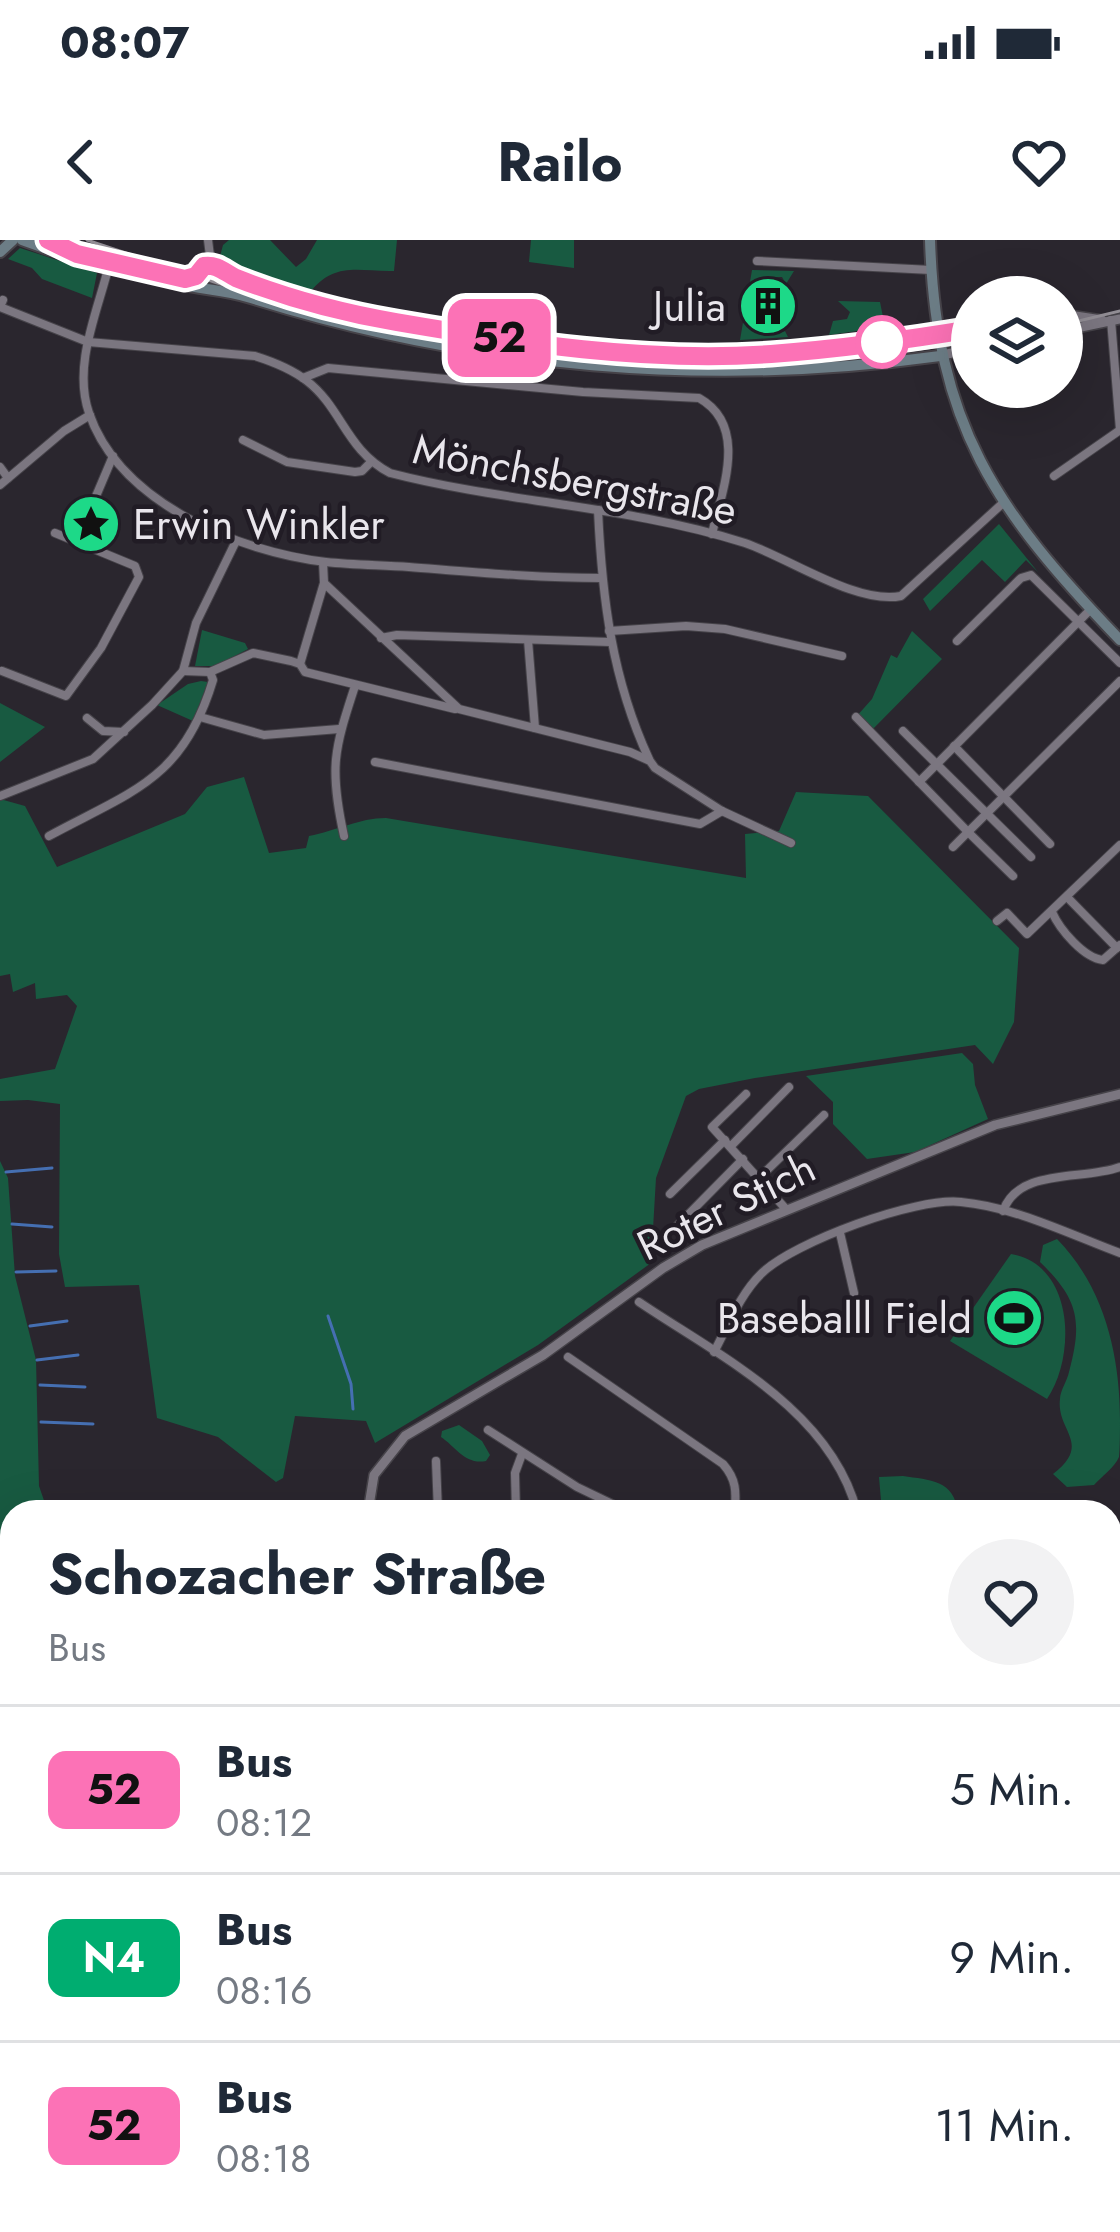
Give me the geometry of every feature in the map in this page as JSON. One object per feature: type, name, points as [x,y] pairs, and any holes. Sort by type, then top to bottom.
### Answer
[{"type":"main road","points":[[0,252],[13,240]]},
{"type":"main road","points":[[22,240],[185,279],[196,276],[200,268],[217,267],[298,298],[390,321],[640,353],[771,354],[937,335]]},
{"type":"main road","points":[[48,240],[77,254]]},
{"type":"main road","points":[[930,240],[940,356],[974,451],[1036,550],[1120,640]]},
{"type":"main road","points":[[217,267],[224,280],[217,290]]},
{"type":"main road","points":[[147,270],[178,287],[217,290],[389,337],[550,363],[650,370],[810,370],[940,356]]},
{"type":"main road","points":[[196,276],[202,289]]},
{"type":"street","points":[[208,240],[217,267]]},
{"type":"street","points":[[110,261],[88,342],[85,391],[89,415],[145,491],[174,511],[236,541],[322,562],[601,578]]},
{"type":"street","points":[[757,261],[931,270]]},
{"type":"street","name":"Mönchsbergstraße","points":[[3,300],[0,308],[88,342],[255,356],[303,378],[370,463],[405,476],[712,534],[789,560],[868,597],[901,596],[1004,503]]},
{"type":"street","points":[[1083,316],[1113,320]]},
{"type":"street","points":[[1083,326],[1113,320]]},
{"type":"street","points":[[1054,476],[1120,430],[1113,320]]},
{"type":"street","points":[[937,335],[951,333]]},
{"type":"street","points":[[940,356],[951,354]]},
{"type":"street","points":[[303,378],[322,369],[699,398],[722,420],[729,442],[712,534]]},
{"type":"street","points":[[316,389],[337,371]]},
{"type":"street","points":[[0,467],[4,482],[64,430],[89,415]]},
{"type":"street","points":[[243,440],[302,466],[355,472],[370,463]]},
{"type":"street","points":[[77,542],[114,454]]},
{"type":"street","points":[[598,510],[610,642],[624,698],[650,760]]},
{"type":"street","points":[[2,671],[65,696],[101,648],[140,570],[55,533]]},
{"type":"street","points":[[0,796],[93,759],[183,671],[200,614],[236,541]]},
{"type":"street","points":[[300,664],[324,583],[322,562]]},
{"type":"street","points":[[957,641],[1025,575],[1036,577],[1120,663]]},
{"type":"street","points":[[324,583],[459,709]]},
{"type":"street","points":[[919,782],[1091,610]]},
{"type":"street","points":[[609,631],[686,626],[725,629],[842,656]]},
{"type":"street","points":[[381,638],[610,642]]},
{"type":"street","points":[[528,640],[535,728]]},
{"type":"street","points":[[183,671],[210,672],[253,653],[300,664],[305,672],[355,686],[650,760],[722,812],[791,843]]},
{"type":"street","points":[[49,836],[151,782],[188,741],[213,680],[210,672]]},
{"type":"street","points":[[953,848],[1120,681]]},
{"type":"street","points":[[420,702],[428,682]]},
{"type":"street","points":[[344,836],[332,780],[339,730],[355,686]]},
{"type":"street","points":[[200,717],[264,735],[339,730]]},
{"type":"street","points":[[856,717],[1012,876]]},
{"type":"street","points":[[87,718],[103,731],[125,732]]},
{"type":"street","points":[[903,731],[1031,857]]},
{"type":"street","points":[[954,746],[1050,844]]},
{"type":"street","points":[[375,762],[700,824],[722,812]]},
{"type":"street","points":[[997,921],[1007,913],[1028,934],[1120,845]]},
{"type":"street","points":[[1052,912],[1091,958],[1103,960],[1119,946],[1067,897]]},
{"type":"street","points":[[670,1194],[789,1088]]},
{"type":"street","points":[[746,1094],[712,1127],[785,1208]]},
{"type":"street","name":"Roter Stich","points":[[370,1500],[374,1475],[404,1436],[543,1355],[672,1262],[785,1208],[994,1125],[1120,1094]]},
{"type":"street","points":[[760,1177],[824,1115]]},
{"type":"street","points":[[676,1227],[742,1160]]},
{"type":"street","points":[[1003,1211],[1023,1185],[1120,1167]]},
{"type":"street","points":[[714,1352],[747,1291],[765,1270],[785,1256],[926,1202],[964,1202],[1003,1211],[1120,1253]]},
{"type":"street","points":[[840,1233],[854,1293]]},
{"type":"street","points":[[639,1302],[800,1416],[838,1470],[852,1500]]},
{"type":"street","points":[[568,1357],[723,1464],[733,1475],[736,1500]]},
{"type":"street","points":[[488,1430],[607,1500]]},
{"type":"street","points":[[515,1500],[514,1473],[522,1454]]},
{"type":"street","points":[[436,1461],[438,1500]]},
{"type":"green space","points":[[229,240],[270,240],[296,267],[317,240],[397,240],[394,271],[337,273],[307,296],[219,260]]},
{"type":"green space","points":[[531,240],[574,240],[574,268],[529,262]]},
{"type":"green space","points":[[20,248],[97,273],[92,298],[42,279],[32,268],[8,259]]},
{"type":"green space","points":[[752,270],[794,271],[786,284],[782,277],[770,277],[769,287],[760,290],[765,297],[758,307],[766,313],[764,324],[772,323],[776,334],[785,331],[788,337],[740,340]]},
{"type":"green space","points":[[838,301],[880,302],[885,327],[829,335],[833,321],[847,319],[850,312]]},
{"type":"green space","points":[[999,524],[1038,572],[1026,560],[1005,582],[982,560],[930,611],[923,599]]},
{"type":"green space","points":[[202,630],[245,643],[248,649],[216,666],[195,666]]},
{"type":"green space","points":[[912,631],[942,659],[870,732],[856,717],[872,699],[891,655],[897,658]]},
{"type":"green space","points":[[208,682],[193,721],[157,705],[188,684]]},
{"type":"green space","points":[[0,703],[45,727],[0,762]]},
{"type":"green space","points":[[244,777],[269,853],[306,848],[309,836],[386,818],[746,878],[745,834],[779,831],[796,792],[868,796],[1019,948],[1014,1022],[993,1064],[975,1045],[755,1078],[686,1096],[656,1178],[651,1263],[538,1345],[375,1443],[366,1421],[295,1416],[283,1478],[276,1482],[218,1437],[157,1418],[139,1285],[65,1287],[59,1254],[60,1104],[0,1101],[0,1079],[55,1069],[77,1006],[67,995],[36,999],[35,983],[13,992],[10,974],[0,976],[0,799],[25,806],[57,867],[185,814],[207,787]]},
{"type":"green space","points":[[962,1053],[973,1064],[988,1119],[915,1152],[867,1159],[833,1124],[833,1102],[806,1076]]},
{"type":"green space","points":[[0,1161],[8,1178],[15,1276],[36,1360],[39,1486],[44,1500],[0,1500]]},
{"type":"green space","points":[[1057,1239],[1098,1300],[1117,1371],[1119,1457],[1094,1485],[1067,1487],[1053,1474],[1065,1463],[1072,1445],[1060,1399],[1076,1338],[1070,1299],[1040,1262],[1043,1245]]},
{"type":"green space","name":"Baseballl Field","points":[[1011,1254],[1048,1275],[1064,1315],[1063,1360],[1047,1399],[950,1341]]},
{"type":"green space","points":[[459,1425],[482,1441],[490,1455],[486,1461],[466,1458],[441,1437],[442,1431]]},
{"type":"green space","points":[[879,1477],[931,1481],[946,1488],[956,1500],[881,1500]]},
{"type":"waterway","points":[[6,1172],[52,1168]]},
{"type":"waterway","points":[[12,1224],[52,1227]]},
{"type":"waterway","points":[[16,1272],[56,1271]]},
{"type":"waterway","points":[[328,1316],[351,1384],[353,1409]]},
{"type":"waterway","points":[[30,1326],[67,1321]]},
{"type":"waterway","points":[[37,1360],[78,1355]]},
{"type":"waterway","points":[[40,1385],[85,1387]]},
{"type":"waterway","points":[[41,1422],[93,1424]]},
{"type":"tram line","points":[[87,240],[315,312],[408,335],[520,353],[714,363],[843,357],[951,345]]},
{"type":"tram line","points":[[1083,320],[1120,311]]},
{"type":"bus line","name":"52","points":[[48,240],[77,254],[185,279],[196,276],[204,266],[215,265],[298,298],[390,321],[605,350],[771,354],[951,333]]},
{"type":"place","name":"Julia","points":[[768,306]]},
{"type":"place","name":"Erwin Winkler","points":[[91,524]]},
{"type":"place","name":"Baseballl Field","points":[[1014,1318]]}]
